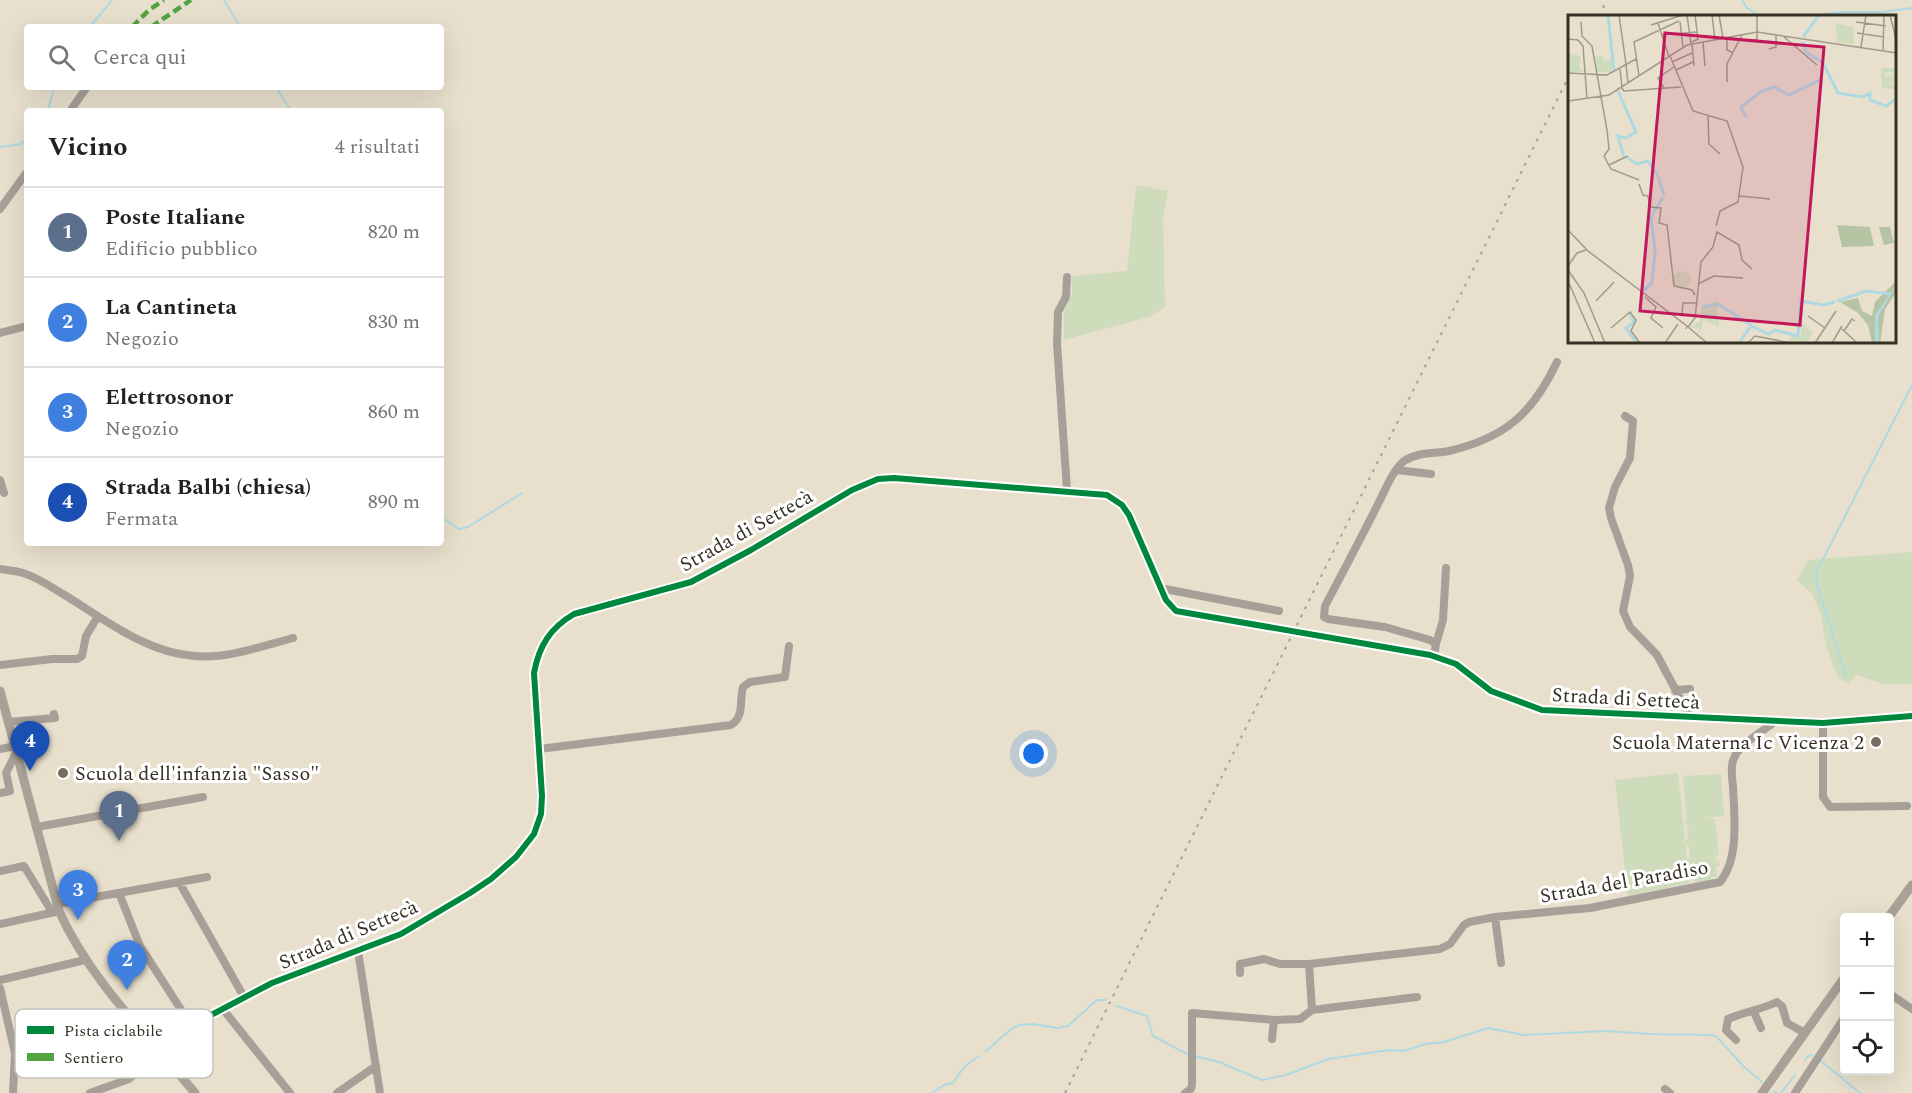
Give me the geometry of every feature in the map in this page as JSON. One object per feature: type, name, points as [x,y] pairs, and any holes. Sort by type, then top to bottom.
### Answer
[{"type":"main road","points":[[0,694],[37,827],[56,909],[85,960],[125,1009]]},
{"type":"main road","points":[[1892,913],[1912,885]]},
{"type":"main road","points":[[1762,1093],[1840,985]]},
{"type":"main road","points":[[182,1078],[195,1093]]},
{"type":"street","points":[[72,108],[85,90]]},
{"type":"street","points":[[0,209],[24,176]]},
{"type":"street","points":[[1067,277],[1066,297],[1058,312],[1057,344],[1067,490]]},
{"type":"street","points":[[0,333],[24,327]]},
{"type":"street","points":[[1436,644],[1419,635],[1324,617],[1323,612],[1403,462],[1414,456],[1460,448],[1502,431],[1538,397],[1557,362]]},
{"type":"street","name":"Strada di Settecà","points":[[1625,416],[1633,422],[1630,458],[1614,487],[1609,508],[1630,576],[1623,611],[1630,627],[1657,655],[1690,717]]},
{"type":"street","points":[[1397,470],[1431,474]]},
{"type":"street","name":"Strada di Settecà","points":[[213,1013],[272,983],[401,934],[491,879],[516,856],[534,834],[541,814],[542,796],[534,673],[543,642],[552,631],[574,614],[691,582],[865,483],[894,478],[1067,490],[1107,495],[1122,505],[1136,530],[1166,600],[1176,611],[1284,630]]},
{"type":"street","points":[[0,480],[4,493]]},
{"type":"street","points":[[1434,656],[1443,620],[1446,568]]},
{"type":"street","points":[[0,569],[23,573],[53,588],[109,624],[160,649],[194,656],[219,656],[293,638]]},
{"type":"street","points":[[1160,588],[1279,611]]},
{"type":"street","points":[[0,665],[52,659],[78,659],[82,656],[86,636],[98,616]]},
{"type":"street","name":"Strada di Settecà","points":[[1310,634],[1434,656],[1456,664],[1491,691],[1542,710],[1823,723],[1912,716]]},
{"type":"street","points":[[539,749],[731,725],[738,721],[741,714],[743,687],[750,682],[785,677],[789,646]]},
{"type":"street","name":"Strada di Settecà","points":[[1675,690],[1690,689]]},
{"type":"street","points":[[1884,708],[1884,718]]},
{"type":"street","points":[[8,722],[55,718],[54,714]]},
{"type":"street","name":"Strada del Paradiso","points":[[1240,973],[1240,964],[1264,959],[1285,964],[1309,964],[1440,949],[1450,944],[1464,925],[1495,917],[1590,908],[1720,882],[1725,876],[1734,843],[1732,774],[1734,758],[1739,750],[1776,721]]},
{"type":"street","points":[[1823,723],[1823,797],[1830,807],[1908,806]]},
{"type":"street","points":[[0,749],[16,749],[6,773],[10,790],[0,793]]},
{"type":"street","points":[[37,827],[203,796]]},
{"type":"street","points":[[0,871],[24,866],[56,909]]},
{"type":"street","points":[[0,924],[120,893],[207,877]]},
{"type":"street","points":[[179,882],[244,997]]},
{"type":"street","points":[[120,893],[140,946],[181,1009]]},
{"type":"street","points":[[1495,917],[1501,963]]},
{"type":"street","points":[[358,951],[380,1093]]},
{"type":"street","points":[[0,980],[85,960]]},
{"type":"street","points":[[1309,964],[1312,1010]]},
{"type":"street","points":[[0,988],[15,1053],[13,1093]]},
{"type":"street","points":[[1188,1093],[1192,1084],[1192,1013],[1274,1020],[1300,1019],[1312,1010],[1417,997]]},
{"type":"street","points":[[1894,997],[1912,1009]]},
{"type":"street","points":[[1736,1040],[1726,1030],[1728,1019],[1754,1012],[1777,1002],[1780,1003],[1787,1023],[1805,1033]]},
{"type":"street","points":[[222,1008],[290,1093]]},
{"type":"street","points":[[1754,1012],[1761,1028]]},
{"type":"street","points":[[1272,1039],[1274,1020]]},
{"type":"street","points":[[1795,1093],[1843,1021]]},
{"type":"street","points":[[336,1093],[376,1066]]},
{"type":"street","name":"Strada di Settecà","points":[[90,1093],[130,1078]]},
{"type":"green space","points":[[1136,185],[1168,191],[1163,218],[1165,307],[1152,316],[1064,340],[1064,313],[1072,294],[1072,276],[1127,271]]},
{"type":"green space","points":[[1912,552],[1912,684],[1884,684],[1856,675],[1848,684],[1837,676],[1826,645],[1821,615],[1813,595],[1797,580],[1808,560]]},
{"type":"green space","points":[[1678,773],[1687,860],[1690,859],[1689,846],[1686,845],[1689,825],[1685,825],[1687,820],[1683,776],[1721,774],[1724,816],[1705,818],[1715,819],[1719,855],[1715,855],[1716,862],[1719,861],[1720,865],[1716,866],[1717,877],[1711,877],[1711,881],[1695,882],[1691,865],[1688,865],[1689,883],[1628,896],[1615,780]]},
{"type":"waterway","points":[[92,24],[112,0]]},
{"type":"waterway","points":[[224,0],[238,24]]},
{"type":"waterway","points":[[1742,0],[1747,8],[1758,15]]},
{"type":"waterway","points":[[1818,15],[1912,8]]},
{"type":"waterway","points":[[49,108],[53,90]]},
{"type":"waterway","points":[[278,90],[289,108]]},
{"type":"waterway","points":[[0,147],[21,144],[24,141]]},
{"type":"waterway","points":[[1846,677],[1817,584],[1817,571],[1912,385]]},
{"type":"waterway","points":[[444,519],[459,529],[468,527],[522,493]]},
{"type":"waterway","points":[[986,1051],[1019,1025],[1033,1024],[1057,1028],[1068,1026],[1097,1000],[1106,1000]]},
{"type":"waterway","points":[[1117,1006],[1147,1016],[1153,1036],[1189,1055]]},
{"type":"waterway","points":[[1195,1056],[1219,1062],[1262,1080],[1286,1075],[1328,1059],[1389,1050],[1404,1051],[1425,1044],[1444,1042],[1488,1028],[1524,1035],[1606,1031],[1710,1035],[1716,1036],[1743,1066],[1762,1082]]},
{"type":"waterway","points":[[1805,1060],[1808,1056],[1813,1055]]},
{"type":"waterway","points":[[932,1093],[944,1085],[953,1083],[964,1067],[979,1056]]},
{"type":"waterway","points":[[1821,1061],[1860,1093]]},
{"type":"waterway","points":[[1781,1093],[1795,1075]]},
{"type":"tunnel","points":[[1284,630],[1310,634]]},
{"type":"railway","points":[[1600,15],[1607,0]]},
{"type":"railway","points":[[1065,1093],[1568,78]]},
{"type":"marked path","points":[[135,24],[149,10],[164,0]]},
{"type":"marked path","points":[[155,24],[191,0]]},
{"type":"cycle path","points":[[213,1014],[272,983],[401,934],[491,879],[516,857],[534,834],[541,814],[542,796],[534,673],[539,654],[558,625],[574,614],[691,582],[751,550],[852,490],[878,479],[894,478],[1107,495],[1122,505],[1129,515],[1166,600],[1176,611],[1430,655],[1456,664],[1491,691],[1542,710],[1823,723],[1912,716]]},
{"type":"place","name":"Scuola Materna Ic Vicenza 2","points":[[1876,742]]},
{"type":"place","name":"Strada Balbi (chiesa)","points":[[30,771]]},
{"type":"place","name":"Scuola dell'infanzia \"Sasso\"","points":[[63,773]]},
{"type":"place","name":"Poste Italiane","points":[[119,841]]},
{"type":"place","name":"Elettrosonor","points":[[78,920]]},
{"type":"place","name":"La Cantineta","points":[[127,990]]}]
